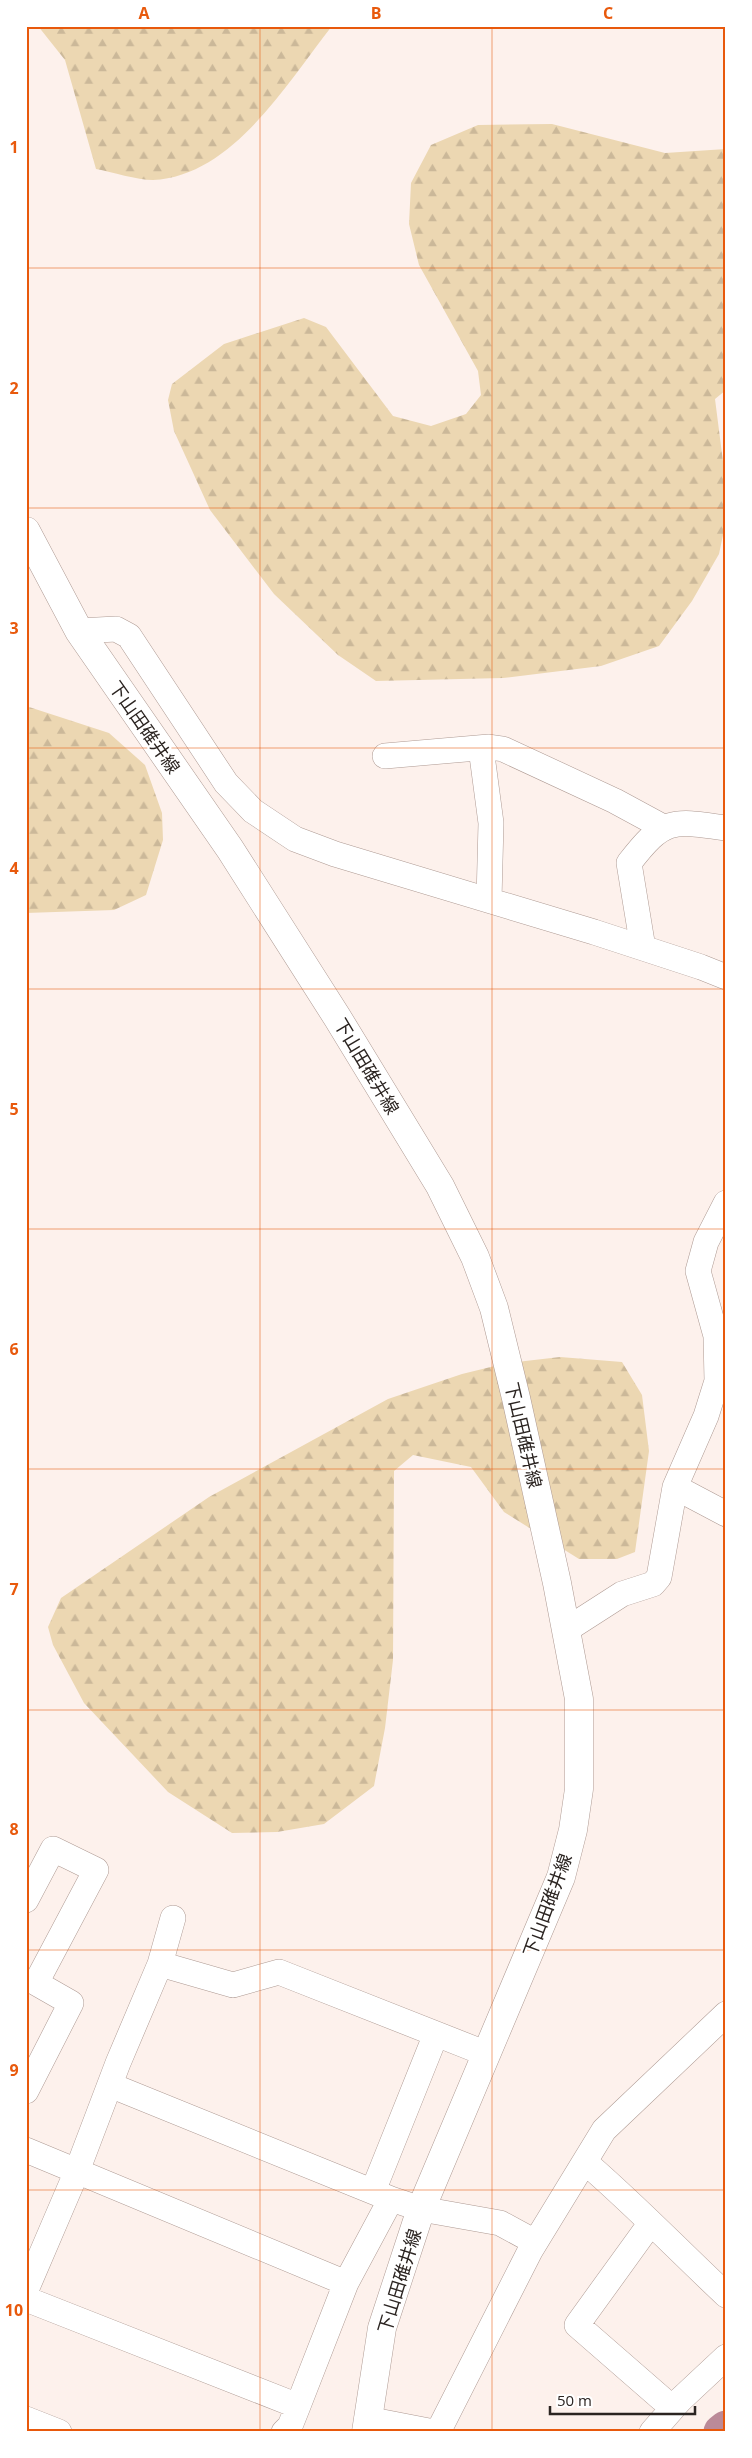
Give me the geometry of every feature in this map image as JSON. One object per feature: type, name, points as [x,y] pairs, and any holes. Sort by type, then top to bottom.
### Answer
[{"type":"main road","name":"下山田碓井線","points":[[26,531],[79,631],[230,849],[337,1017],[440,1186],[475,1257],[494,1308],[514,1389],[566,1630],[579,1708],[579,1789],[573,1830],[560,1878],[421,2209],[382,2328],[367,2426]]},
{"type":"street","points":[[79,631],[116,629],[129,636],[226,783],[253,811],[295,839],[335,854],[644,948],[726,977]]},
{"type":"street","points":[[481,748],[491,823],[489,900]]},
{"type":"street","points":[[385,756],[481,748],[503,749],[615,801],[663,827]]},
{"type":"street","points":[[644,948],[629,863],[649,837],[663,827],[686,822],[726,828]]},
{"type":"street","points":[[566,1630],[622,1594],[653,1584],[659,1577],[675,1487],[706,1416],[717,1381],[716,1336],[698,1271],[706,1242],[726,1202]]},
{"type":"street","points":[[675,1487],[726,1514]]},
{"type":"street","points":[[26,1900],[53,1849],[96,1870],[36,1983],[71,2003],[26,2091]]},
{"type":"street","points":[[26,2290],[77,2171],[160,1964],[172,1918]]},
{"type":"street","points":[[160,1964],[233,1985],[279,1972],[487,2054]]},
{"type":"street","points":[[438,2432],[535,2242],[604,2130],[726,2014]]},
{"type":"street","points":[[284,2432],[290,2426],[382,2195],[436,2034]]},
{"type":"street","points":[[110,2085],[382,2195],[421,2209],[500,2224],[535,2242]]},
{"type":"street","points":[[26,2150],[346,2283]]},
{"type":"street","points":[[585,2162],[626,2197],[650,2224],[726,2295]]},
{"type":"street","points":[[650,2224],[577,2325],[662,2399]]},
{"type":"street","points":[[26,2299],[298,2406]]},
{"type":"street","points":[[652,2432],[680,2400],[726,2358]]},
{"type":"street","points":[[26,2419],[59,2432]]},
{"type":"street","points":[[367,2426],[434,2432]]},
{"type":"green space","points":[[38,26],[332,26],[277,99],[233,145],[208,162],[182,175],[147,180],[96,169],[65,60]]},
{"type":"green space","points":[[552,124],[665,153],[726,149],[726,390],[715,399],[726,485],[726,521],[719,554],[692,601],[659,646],[601,666],[503,678],[376,681],[338,655],[274,594],[210,510],[174,431],[168,400],[172,384],[224,344],[304,318],[326,327],[393,416],[431,426],[466,414],[481,395],[478,371],[419,265],[409,224],[411,183],[431,145],[478,125]]},
{"type":"green space","points":[[26,706],[109,733],[145,765],[162,813],[163,840],[146,895],[114,910],[26,913]]},
{"type":"green space","points":[[560,1357],[622,1362],[642,1395],[649,1451],[635,1552],[617,1559],[579,1559],[504,1512],[471,1467],[413,1455],[394,1471],[393,1660],[385,1728],[374,1786],[324,1824],[277,1832],[232,1833],[168,1792],[84,1703],[53,1645],[48,1627],[61,1598],[209,1497],[388,1399],[462,1374],[507,1363]]},
{"type":"waterway","points":[[721,2432],[726,2428]]}]
